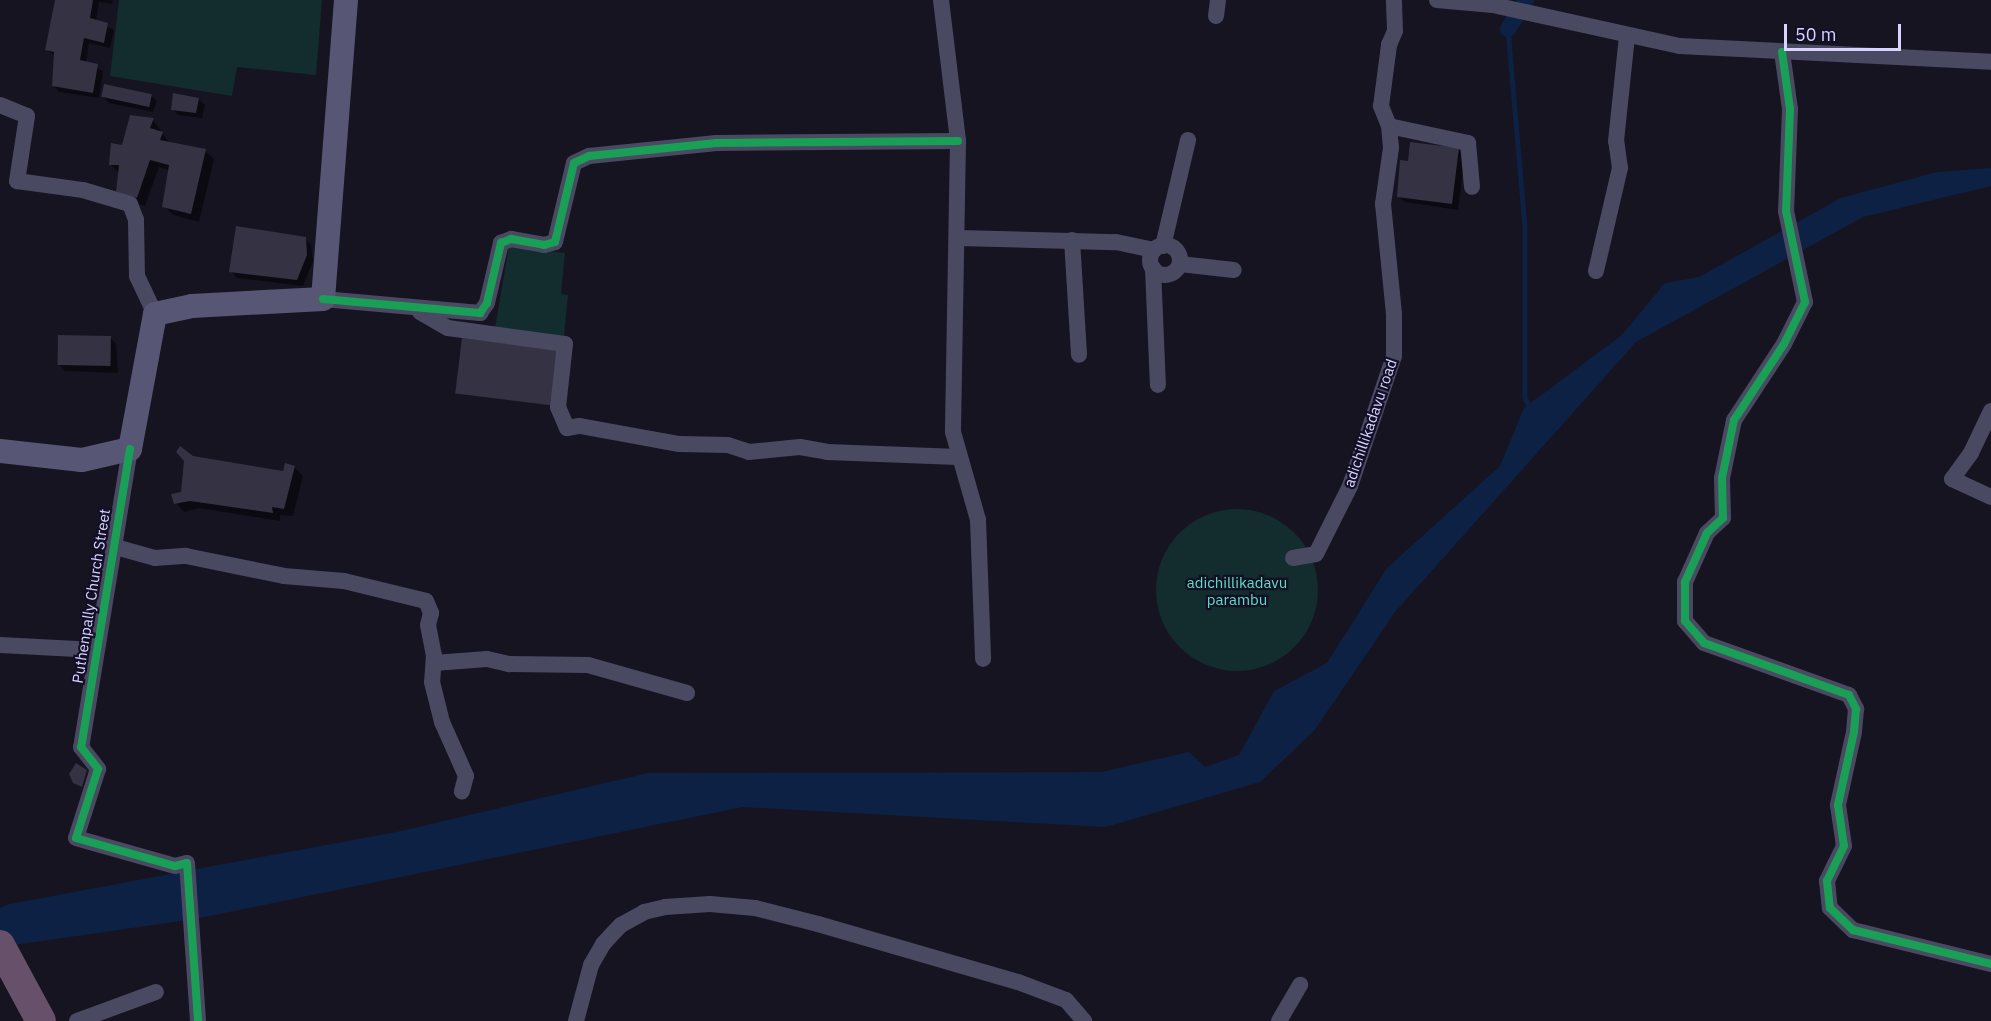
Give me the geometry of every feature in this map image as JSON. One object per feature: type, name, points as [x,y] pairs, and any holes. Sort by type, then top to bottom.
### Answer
[{"type":"highway","points":[[0,945],[41,1021]]},
{"type":"main road","points":[[0,451],[82,460],[130,449],[155,314],[192,306],[323,299],[346,0]]},
{"type":"street","points":[[941,0],[958,141],[953,432],[958,457],[978,520],[983,659]]},
{"type":"street","points":[[1394,0],[1395,31],[1386,56],[1381,106],[1389,126],[1468,143],[1472,187]]},
{"type":"street","points":[[1437,0],[1520,5],[1627,37],[1680,46],[1723,46],[1782,52],[1991,62]]},
{"type":"street","points":[[1596,271],[1620,168],[1616,141],[1627,37]]},
{"type":"street","points":[[1782,52],[1790,109],[1786,211],[1805,302],[1784,344],[1734,420],[1722,478],[1723,518],[1707,533],[1684,582],[1685,621],[1704,643],[1849,695],[1856,709],[1854,732],[1838,805],[1844,846],[1827,881],[1830,908],[1853,930],[1991,964]]},
{"type":"street","points":[[0,105],[27,116],[17,181],[83,190],[130,204],[136,220],[137,276],[155,314]]},
{"type":"street","name":"adichillikadavu road","points":[[1293,558],[1316,554],[1350,486],[1394,356],[1388,226],[1383,204],[1391,148],[1389,126]]},
{"type":"street","points":[[1158,385],[1153,268],[1150,259],[1159,248],[1188,140]]},
{"type":"street","points":[[323,299],[480,313],[487,303],[501,243],[511,239],[544,245],[555,242],[574,163],[590,156],[716,143],[958,141]]},
{"type":"street","points":[[958,238],[1116,242],[1177,250],[1180,264],[1174,272],[1165,275],[1153,268]]},
{"type":"street","points":[[1072,240],[1079,355]]},
{"type":"street","points":[[1180,264],[1234,270]]},
{"type":"street","points":[[414,308],[448,328],[565,345],[558,406],[567,428],[580,426],[679,444],[728,445],[750,452],[800,447],[827,452],[958,457]]},
{"type":"street","points":[[1991,411],[1971,453],[1952,479],[1991,497]]},
{"type":"street","name":"Puthenpally Church Street","points":[[130,449],[112,546],[81,747],[98,769],[76,838],[176,866],[187,863],[198,1021]]},
{"type":"street","points":[[112,546],[155,558],[186,556],[284,576],[344,581],[426,601],[431,613],[428,625],[434,663],[432,682],[442,722],[466,776],[462,790]]},
{"type":"street","points":[[0,645],[96,650]]},
{"type":"street","points":[[434,663],[487,659],[509,664],[588,665],[687,693]]},
{"type":"street","points":[[576,1021],[591,965],[603,944],[621,925],[664,907],[710,904],[755,908],[1018,982],[1066,1000],[1084,1021]]},
{"type":"street","points":[[1279,1021],[1300,985]]},
{"type":"street","points":[[77,1021],[156,992]]},
{"type":"green space","points":[[119,0],[322,0],[316,75],[237,67],[232,96],[110,76]]},
{"type":"green space","points":[[509,246],[565,253],[561,294],[568,295],[564,336],[495,328]]},
{"type":"green space","name":"adichillikadavu parambu","points":[[1237,509],[1253,510],[1268,515],[1295,532],[1312,559],[1317,574],[1317,606],[1312,621],[1295,648],[1268,665],[1253,670],[1237,671],[1221,670],[1206,665],[1179,648],[1162,621],[1157,606],[1156,590],[1157,574],[1162,559],[1179,532],[1206,515],[1221,510]]},
{"type":"water","points":[[1991,168],[1991,186],[1863,217],[1636,342],[1395,612],[1314,731],[1260,782],[1106,827],[743,807],[195,919],[0,947],[0,908],[10,904],[401,831],[648,773],[1101,772],[1189,752],[1205,767],[1239,755],[1274,691],[1327,663],[1387,568],[1500,466],[1524,408],[1622,335],[1665,283],[1699,277],[1841,198],[1937,172]]},
{"type":"building","points":[[55,0],[93,0],[90,18],[108,23],[104,43],[84,38],[80,60],[98,64],[93,93],[52,86],[54,52],[45,50]]},
{"type":"building","points":[[104,84],[152,94],[149,107],[101,97]]},
{"type":"building","points":[[173,93],[199,98],[196,113],[171,110]]},
{"type":"building","points":[[130,115],[154,118],[150,128],[163,132],[160,140],[206,149],[191,214],[162,207],[169,165],[150,160],[137,198],[116,192],[119,165],[109,165],[111,143],[122,145]]},
{"type":"building","points":[[1410,142],[1459,148],[1452,204],[1397,197],[1400,160],[1408,161]]},
{"type":"building","points":[[236,226],[306,237],[307,255],[297,280],[229,272]]},
{"type":"building","points":[[58,335],[111,336],[110,366],[57,365]]},
{"type":"building","points":[[462,338],[559,350],[552,406],[455,394]]},
{"type":"building","points":[[180,446],[193,456],[283,471],[285,463],[295,466],[284,509],[272,507],[273,513],[190,501],[174,504],[171,494],[181,492],[184,461],[176,452]]},
{"type":"building","points":[[76,763],[87,770],[82,787],[73,783],[69,774]]},
{"type":"waterway","points":[[1508,29],[1526,0]]},
{"type":"waterway","points":[[1508,29],[1525,227],[1525,398],[1531,408]]},
{"type":"cycle path","points":[[1782,52],[1790,109],[1786,211],[1805,302],[1784,344],[1734,420],[1722,478],[1723,518],[1707,533],[1685,582],[1685,621],[1704,643],[1849,695],[1856,709],[1854,732],[1838,805],[1844,846],[1827,881],[1830,908],[1853,930],[1991,964]]},
{"type":"cycle path","points":[[323,299],[480,313],[487,303],[501,243],[511,239],[544,245],[555,242],[574,163],[589,156],[716,143],[958,141]]},
{"type":"cycle path","points":[[130,449],[81,747],[98,769],[76,838],[175,866],[187,863],[198,1021]]}]
